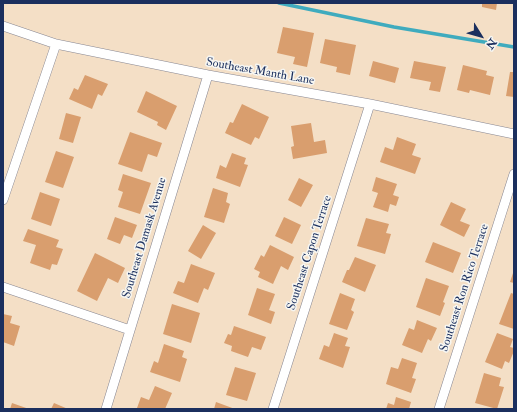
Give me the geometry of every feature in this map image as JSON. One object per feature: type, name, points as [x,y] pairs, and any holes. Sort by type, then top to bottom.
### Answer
[{"type":"street","name":"Southeast Manth Lane","points":[[3,26],[56,44],[208,75],[370,104],[514,134]]},
{"type":"street","points":[[3,200],[56,44]]},
{"type":"street","name":"Southeast Damask Avenue","points":[[106,409],[208,75]]},
{"type":"street","name":"Southeast Capon Terrace","points":[[273,409],[370,104]]},
{"type":"street","name":"Southeast Ron Rico Terrace","points":[[439,409],[514,174]]},
{"type":"street","points":[[3,287],[130,330]]},
{"type":"building","points":[[482,3],[497,3],[496,10],[482,7]]},
{"type":"building","points":[[283,27],[314,33],[307,67],[293,64],[295,57],[277,53]]},
{"type":"building","points":[[325,39],[356,45],[350,75],[336,72],[337,67],[320,63]]},
{"type":"building","points":[[373,61],[399,68],[395,83],[369,76]]},
{"type":"building","points":[[414,61],[446,67],[440,92],[429,90],[431,82],[410,78]]},
{"type":"building","points":[[463,65],[487,71],[486,75],[494,77],[490,95],[470,90],[469,93],[457,90]]},
{"type":"building","points":[[510,72],[514,72],[514,97],[506,96]]},
{"type":"building","points":[[85,75],[108,84],[102,96],[98,94],[92,109],[69,99],[74,88],[78,90]]},
{"type":"building","points":[[146,91],[177,106],[166,130],[157,125],[158,122],[137,112]]},
{"type":"building","points":[[242,104],[269,117],[259,139],[255,137],[251,145],[225,133],[230,122],[233,123]]},
{"type":"building","points":[[66,113],[81,117],[73,143],[59,139]]},
{"type":"building","points":[[311,123],[314,142],[325,140],[327,153],[293,159],[291,147],[294,146],[291,126]]},
{"type":"building","points":[[130,132],[162,143],[157,157],[148,154],[142,172],[118,164]]},
{"type":"building","points":[[397,137],[416,144],[412,155],[421,158],[415,174],[380,162],[385,147],[393,150]]},
{"type":"building","points":[[56,151],[74,157],[63,188],[45,182]]},
{"type":"building","points":[[232,153],[246,158],[244,164],[248,165],[240,187],[216,178],[220,165],[226,168]]},
{"type":"building","points":[[123,174],[151,183],[140,214],[118,207],[123,192],[118,190]]},
{"type":"building","points":[[376,177],[397,184],[393,195],[399,197],[396,206],[390,204],[388,212],[373,207],[378,193],[372,191]]},
{"type":"building","points":[[299,178],[313,185],[301,207],[288,200]]},
{"type":"building","points":[[213,188],[228,193],[226,202],[230,204],[224,223],[204,217]]},
{"type":"building","points":[[40,192],[60,199],[51,226],[31,219]]},
{"type":"building","points":[[451,202],[466,209],[460,221],[470,225],[464,237],[440,225]]},
{"type":"building","points":[[115,217],[137,225],[132,238],[124,235],[120,244],[107,239]]},
{"type":"building","points":[[284,217],[301,225],[292,244],[275,236]]},
{"type":"building","points":[[366,218],[389,224],[386,233],[391,234],[385,254],[357,246]]},
{"type":"building","points":[[203,225],[216,233],[201,259],[188,251]]},
{"type":"building","points":[[28,229],[59,240],[56,247],[63,249],[57,265],[52,264],[50,270],[30,263],[36,245],[23,241]]},
{"type":"building","points":[[433,242],[461,253],[453,273],[425,262]]},
{"type":"building","points":[[270,245],[294,257],[288,270],[281,266],[273,284],[258,277],[260,272],[254,269],[261,255],[264,257]]},
{"type":"building","points":[[95,253],[125,268],[118,283],[108,278],[97,301],[77,291]]},
{"type":"building","points":[[355,257],[376,265],[365,292],[342,282]]},
{"type":"building","points":[[191,264],[215,273],[208,290],[204,288],[198,303],[173,293],[178,281],[184,283]]},
{"type":"building","points":[[514,270],[514,283],[510,282]]},
{"type":"building","points":[[426,278],[449,286],[440,316],[416,307]]},
{"type":"building","points":[[257,288],[275,294],[269,310],[275,312],[271,324],[248,315]]},
{"type":"building","points":[[340,293],[355,299],[351,310],[354,312],[347,330],[329,324]]},
{"type":"building","points":[[511,293],[514,294],[514,329],[499,324]]},
{"type":"building","points":[[172,304],[200,313],[191,343],[163,334]]},
{"type":"building","points":[[3,314],[12,316],[10,323],[20,326],[14,346],[3,342]]},
{"type":"building","points":[[417,320],[437,328],[431,341],[428,339],[422,353],[402,345],[409,328],[414,330]]},
{"type":"building","points":[[234,326],[266,337],[261,350],[252,347],[248,357],[231,351],[232,346],[224,343],[228,334],[231,335]]},
{"type":"building","points":[[334,333],[348,338],[345,346],[350,347],[343,368],[319,359],[324,345],[329,347]]},
{"type":"building","points":[[497,333],[513,339],[510,347],[514,348],[514,351],[509,363],[505,361],[502,369],[485,362]]},
{"type":"building","points":[[164,344],[184,351],[182,357],[187,359],[180,382],[150,372],[154,361],[158,363]]},
{"type":"building","points":[[402,358],[417,363],[412,378],[416,379],[411,393],[386,384],[391,367],[398,369]]},
{"type":"building","points":[[235,367],[256,373],[247,401],[226,395]]},
{"type":"building","points":[[484,373],[501,378],[499,386],[504,387],[497,409],[475,403]]},
{"type":"building","points":[[155,386],[172,393],[165,409],[137,408],[141,397],[149,400]]},
{"type":"building","points":[[396,397],[411,402],[409,409],[386,409],[388,403],[394,405]]},
{"type":"building","points":[[216,402],[235,409],[214,409]]},
{"type":"building","points":[[12,403],[29,409],[10,409]]},
{"type":"building","points":[[54,403],[68,409],[51,409]]},
{"type":"waterway","points":[[279,3],[394,27],[514,47]]}]
